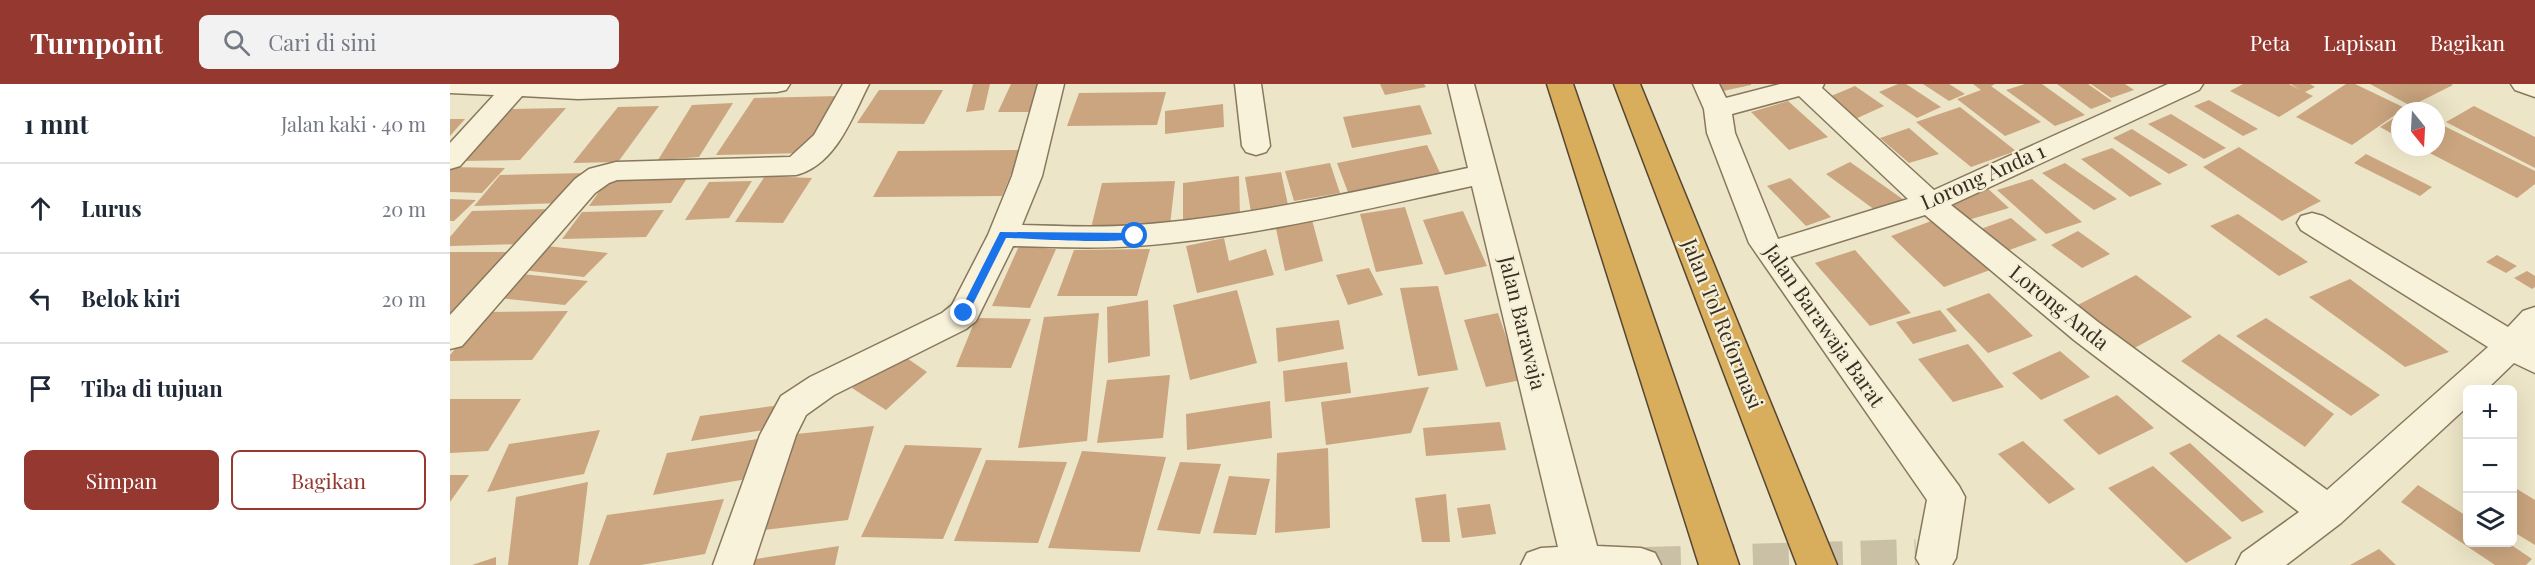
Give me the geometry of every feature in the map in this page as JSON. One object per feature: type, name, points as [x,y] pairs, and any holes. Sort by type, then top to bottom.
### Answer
[{"type":"highway","points":[[1560,84],[1719,565]]},
{"type":"highway","name":"Jalan Tol Reformasi","points":[[1626,84],[1817,565]]},
{"type":"street","points":[[450,86],[582,88],[777,84]]},
{"type":"street","points":[[450,337],[585,186],[599,176],[616,171],[796,166],[807,161],[819,151],[856,84]]},
{"type":"street","points":[[733,565],[778,435],[793,406],[822,386],[954,321],[964,313],[1003,235],[1027,176],[1051,84]]},
{"type":"street","points":[[1248,84],[1256,146]]},
{"type":"street","name":"Jalan Barawaja","points":[[1461,84],[1582,564]]},
{"type":"street","name":"Lorong Anda 1","points":[[1770,252],[1930,203],[2190,84]]},
{"type":"street","points":[[2524,84],[2535,89]]},
{"type":"street","points":[[1712,96],[1808,85]]},
{"type":"street","name":"Lorong Anda","points":[[1808,85],[1930,203],[2086,332],[2328,512]]},
{"type":"street","points":[[450,160],[515,88]]},
{"type":"street","name":"Jalan Barawaja Barat","points":[[1712,96],[1721,133],[1764,243],[1946,496],[1933,560]]},
{"type":"street","points":[[1003,235],[1103,238],[1174,233],[1281,216],[1484,174]]},
{"type":"street","points":[[2312,223],[2523,354]]},
{"type":"street","points":[[2266,562],[2523,354],[2535,320]]},
{"type":"street","points":[[1541,565],[1641,565]]},
{"type":"building","points":[[973,84],[990,84],[984,110],[966,112]]},
{"type":"building","points":[[1011,84],[1044,84],[1032,112],[998,112]]},
{"type":"building","points":[[1380,84],[1424,84],[1426,87],[1385,95]]},
{"type":"building","points":[[1716,84],[1751,84],[1751,85],[1723,91]]},
{"type":"building","points":[[1898,84],[1906,84],[1941,107],[1917,118],[1879,92]]},
{"type":"building","points":[[1923,84],[1949,84],[1965,94],[1949,101]]},
{"type":"building","points":[[1973,84],[1995,84],[1991,86],[2041,122],[2005,136],[1957,99],[1981,90]]},
{"type":"building","points":[[2025,84],[2042,84],[2085,115],[2055,126],[2006,90]]},
{"type":"building","points":[[2057,84],[2088,84],[2112,101],[2091,109]]},
{"type":"building","points":[[2091,84],[2125,84],[2134,90],[2111,98]]},
{"type":"building","points":[[2243,84],[2289,84],[2300,90],[2291,84],[2310,84],[2315,87],[2305,92],[2313,96],[2279,117],[2230,91]]},
{"type":"building","points":[[2346,84],[2355,84],[2392,102],[2391,118],[2352,145],[2296,117]]},
{"type":"building","points":[[2370,84],[2453,85],[2419,102],[2404,102]]},
{"type":"building","points":[[1855,86],[1884,106],[1853,120],[1824,99]]},
{"type":"building","points":[[879,90],[943,90],[924,124],[857,123]]},
{"type":"building","points":[[1166,92],[1157,125],[1067,126],[1079,93]]},
{"type":"building","points":[[840,96],[808,153],[716,155],[754,98]]},
{"type":"building","points":[[2209,100],[2258,129],[2243,136],[2194,106]]},
{"type":"building","points":[[1788,101],[1828,137],[1789,150],[1751,112]]},
{"type":"building","points":[[733,103],[699,157],[658,160],[692,105]]},
{"type":"building","points":[[1223,104],[1224,127],[1165,134],[1165,111]]},
{"type":"building","points":[[1420,105],[1432,134],[1352,148],[1343,117]]},
{"type":"building","points":[[659,106],[618,162],[573,163],[618,107]]},
{"type":"building","points":[[2474,106],[2535,137],[2535,168],[2446,122]]},
{"type":"building","points":[[1960,107],[2016,151],[1971,167],[1916,122]]},
{"type":"building","points":[[566,108],[520,160],[462,161],[510,109]]},
{"type":"building","points":[[2171,114],[2226,148],[2204,159],[2148,124]]},
{"type":"building","points":[[450,119],[465,119],[450,136]]},
{"type":"building","points":[[2391,120],[2391,133],[2380,127]]},
{"type":"building","points":[[2445,126],[2535,171],[2535,184],[2517,198],[2435,156],[2445,156]]},
{"type":"building","points":[[1909,128],[1939,154],[1909,163],[1880,138]]},
{"type":"building","points":[[2132,129],[2188,165],[2169,174],[2113,138]]},
{"type":"building","points":[[1427,145],[1441,175],[1349,195],[1337,163]]},
{"type":"building","points":[[2239,147],[2321,201],[2282,221],[2203,167]]},
{"type":"building","points":[[2112,148],[2162,184],[2130,197],[2081,159]]},
{"type":"building","points":[[1021,150],[1002,196],[873,197],[898,151]]},
{"type":"building","points":[[2366,154],[2432,187],[2420,196],[2354,163]]},
{"type":"building","points":[[1850,162],[1904,200],[1879,213],[1826,174]]},
{"type":"building","points":[[1330,163],[1340,193],[1294,201],[1285,171]]},
{"type":"building","points":[[2065,163],[2117,199],[2094,210],[2042,173]]},
{"type":"building","points":[[450,167],[505,168],[482,193],[450,192]]},
{"type":"building","points":[[691,172],[671,203],[589,206],[610,176]]},
{"type":"building","points":[[1281,172],[1288,205],[1251,212],[1245,177]]},
{"type":"building","points":[[585,173],[561,203],[474,206],[500,175]]},
{"type":"building","points":[[765,176],[812,178],[783,223],[735,222]]},
{"type":"building","points":[[1239,176],[1240,217],[1183,223],[1183,183]]},
{"type":"building","points":[[1790,178],[1831,217],[1806,226],[1767,186]]},
{"type":"building","points":[[2032,179],[2082,222],[2046,234],[1997,190]]},
{"type":"building","points":[[752,181],[729,218],[685,220],[709,182]]},
{"type":"building","points":[[1175,181],[1170,225],[1091,228],[1102,183]]},
{"type":"building","points":[[1985,186],[2009,208],[1968,220],[1945,198]]},
{"type":"building","points":[[450,199],[476,200],[454,221],[450,221]]},
{"type":"building","points":[[1405,207],[1423,264],[1376,272],[1360,214]]},
{"type":"building","points":[[550,209],[523,244],[450,246],[450,237],[472,211]]},
{"type":"building","points":[[664,210],[646,237],[562,239],[582,212]]},
{"type":"building","points":[[1463,211],[1487,266],[1445,275],[1423,220]]},
{"type":"building","points":[[2238,214],[2308,262],[2279,276],[2210,226]]},
{"type":"building","points":[[1311,216],[1323,261],[1285,271],[1275,224]]},
{"type":"building","points":[[2011,218],[2037,240],[2004,252],[1978,230]]},
{"type":"building","points":[[1934,220],[1990,270],[1944,287],[1891,236]]},
{"type":"building","points":[[2078,231],[2110,254],[2082,268],[2051,245]]},
{"type":"building","points":[[1224,238],[1229,261],[1266,249],[1274,275],[1197,293],[1186,246]]},
{"type":"building","points":[[547,246],[608,253],[584,277],[522,270]]},
{"type":"building","points":[[1019,246],[1056,249],[1030,308],[992,306]]},
{"type":"building","points":[[1150,249],[1137,296],[1057,296],[1074,250]]},
{"type":"building","points":[[1855,250],[1911,313],[1870,326],[1815,263]]},
{"type":"building","points":[[450,252],[512,252],[450,325]]},
{"type":"building","points":[[2497,255],[2517,266],[2506,273],[2486,262]]},
{"type":"building","points":[[1369,268],[1383,295],[1348,305],[1336,275]]},
{"type":"building","points":[[2527,271],[2535,276],[2535,287],[2532,289],[2514,278]]},
{"type":"building","points":[[522,274],[588,281],[565,305],[499,298]]},
{"type":"building","points":[[2136,275],[2192,317],[2127,352],[2072,308]]},
{"type":"building","points":[[2350,279],[2449,352],[2405,367],[2309,297]]},
{"type":"building","points":[[1438,286],[1458,370],[1418,376],[1400,288]]},
{"type":"building","points":[[1237,290],[1257,363],[1190,380],[1173,305]]},
{"type":"building","points":[[1989,293],[2033,336],[1988,353],[1946,309]]},
{"type":"building","points":[[1148,300],[1150,356],[1108,363],[1107,307]]},
{"type":"building","points":[[1940,310],[1957,331],[1913,344],[1896,322]]},
{"type":"building","points":[[568,311],[532,360],[450,361],[450,355],[485,312]]},
{"type":"building","points":[[1099,313],[1087,441],[1018,448],[1044,317]]},
{"type":"building","points":[[1498,313],[1521,380],[1486,387],[1464,320]]},
{"type":"building","points":[[976,318],[1031,319],[1011,368],[956,367]]},
{"type":"building","points":[[2266,318],[2380,395],[2351,416],[2236,336]]},
{"type":"building","points":[[1339,320],[1344,349],[1278,362],[1276,328]]},
{"type":"building","points":[[2219,334],[2334,414],[2305,447],[2181,361]]},
{"type":"building","points":[[1968,344],[2004,387],[1953,402],[1918,359]]},
{"type":"building","points":[[2060,351],[2090,377],[2041,400],[2012,373]]},
{"type":"building","points":[[898,352],[927,372],[886,410],[852,388]]},
{"type":"building","points":[[1347,362],[1351,393],[1285,402],[1283,371]]},
{"type":"building","points":[[1170,375],[1163,438],[1097,443],[1107,380]]},
{"type":"building","points":[[1429,387],[1411,433],[1326,445],[1321,402]]},
{"type":"building","points":[[2117,395],[2154,428],[2099,455],[2063,420]]},
{"type":"building","points":[[450,399],[521,399],[488,451],[450,453]]},
{"type":"building","points":[[1270,401],[1272,438],[1187,450],[1186,414]]},
{"type":"building","points":[[780,405],[771,429],[691,441],[700,416]]},
{"type":"building","points":[[1500,422],[1506,450],[1426,456],[1423,428]]},
{"type":"building","points":[[874,426],[848,520],[764,530],[796,434]]},
{"type":"building","points":[[600,430],[584,474],[487,492],[509,444]]},
{"type":"building","points":[[770,437],[759,477],[653,495],[667,453]]},
{"type":"building","points":[[2023,441],[2075,489],[2049,504],[1998,454]]},
{"type":"building","points":[[2190,443],[2264,512],[2242,522],[2169,453]]},
{"type":"building","points":[[905,445],[982,448],[943,539],[861,537]]},
{"type":"building","points":[[1328,448],[1330,528],[1275,533],[1277,453]]},
{"type":"building","points":[[1082,451],[1166,457],[1140,552],[1048,548]]},
{"type":"building","points":[[986,460],[1067,462],[1038,543],[954,541]]},
{"type":"building","points":[[1180,462],[1221,464],[1200,534],[1157,530]]},
{"type":"building","points":[[2153,466],[2232,538],[2186,563],[2108,488]]},
{"type":"building","points":[[450,475],[469,475],[450,502]]},
{"type":"building","points":[[1229,476],[1270,479],[1256,535],[1213,533]]},
{"type":"building","points":[[588,482],[578,565],[508,565],[516,497]]},
{"type":"building","points":[[2418,485],[2463,514],[2463,544],[2401,502]]},
{"type":"building","points":[[2517,489],[2535,500],[2535,545],[2517,534]]},
{"type":"building","points":[[1446,494],[1450,542],[1422,542],[1415,498]]},
{"type":"building","points":[[724,499],[705,554],[641,565],[589,565],[607,515]]},
{"type":"building","points":[[1490,504],[1496,534],[1462,538],[1457,508]]},
{"type":"building","points":[[839,546],[835,565],[748,565],[749,560]]},
{"type":"building","points":[[2468,547],[2514,547],[2532,559],[2526,565],[2495,565]]},
{"type":"building","points":[[2379,549],[2396,565],[2350,565]]},
{"type":"building","points":[[496,557],[496,565],[472,565]]},
{"type":"tunnel","points":[[1645,565],[1916,557]]},
{"type":"route","points":[[964,313],[1003,235],[1103,238],[1135,236]]}]
